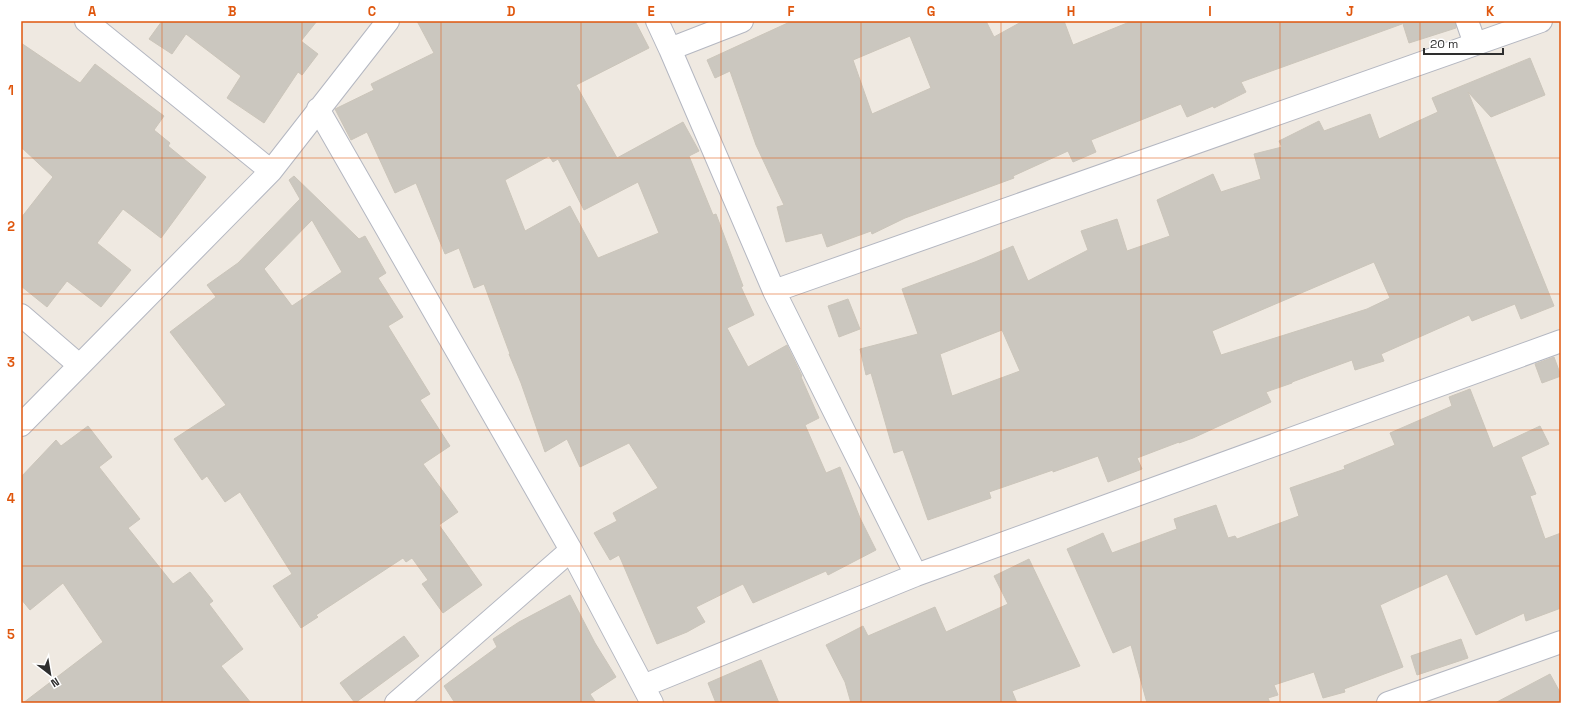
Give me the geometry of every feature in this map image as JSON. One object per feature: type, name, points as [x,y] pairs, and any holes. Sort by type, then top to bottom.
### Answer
[{"type":"street","points":[[86,21],[270,171]]},
{"type":"street","points":[[21,425],[270,171],[388,21]]},
{"type":"street","points":[[656,21],[670,49],[774,291],[916,575]]},
{"type":"street","points":[[670,49],[742,21]]},
{"type":"street","points":[[1467,21],[1475,44]]},
{"type":"street","points":[[774,291],[1541,21]]},
{"type":"street","points":[[318,109],[571,550],[648,695],[916,575],[1561,341]]},
{"type":"street","points":[[21,315],[79,366]]},
{"type":"street","points":[[396,703],[571,550]]},
{"type":"street","points":[[1388,703],[1561,642]]},
{"type":"building","points":[[162,21],[317,21],[301,41],[318,54],[302,75],[298,72],[264,123],[227,98],[241,76],[186,34],[172,54],[149,39]]},
{"type":"building","points":[[417,21],[635,21],[649,48],[576,85],[617,158],[683,122],[699,151],[689,156],[713,215],[716,214],[743,286],[741,287],[754,315],[727,328],[748,367],[787,345],[802,376],[801,377],[819,418],[805,425],[826,473],[840,467],[860,518],[876,550],[828,575],[826,571],[753,603],[743,584],[696,607],[705,622],[687,632],[657,644],[619,555],[610,560],[594,533],[617,521],[613,513],[658,488],[629,443],[580,467],[567,439],[545,452],[484,284],[474,288],[459,248],[445,254],[416,183],[395,193],[367,132],[351,140],[335,109],[374,90],[371,84],[434,53]],"holes":[[[549,156],[553,162],[558,159],[584,210],[638,182],[659,233],[598,258],[570,206],[525,231],[505,180]]]},
{"type":"building","points":[[792,21],[986,21],[994,37],[1023,21],[1064,21],[1073,45],[1132,21],[1402,21],[1402,24],[1241,82],[1246,92],[1214,108],[1213,106],[1187,117],[1181,104],[1091,140],[1096,152],[1073,162],[1068,151],[1013,176],[1014,178],[905,218],[872,234],[871,231],[827,247],[822,233],[786,242],[777,207],[784,205],[756,145],[730,71],[715,78],[707,60]],"holes":[[[910,36],[931,88],[872,114],[853,60]]]},
{"type":"building","points":[[1402,21],[1455,21],[1456,28],[1409,43]]},
{"type":"building","points":[[21,43],[80,83],[95,64],[164,116],[154,130],[170,143],[168,146],[206,177],[161,238],[123,209],[97,243],[131,270],[101,307],[67,281],[47,307],[21,286],[21,218],[53,177],[21,147]]},
{"type":"building","points":[[1530,58],[1545,95],[1491,117],[1468,92],[1554,306],[1521,319],[1515,304],[1472,321],[1469,315],[1381,354],[1384,361],[1355,370],[1352,360],[1266,392],[1271,402],[1193,438],[1137,458],[1142,469],[1108,482],[1098,456],[989,492],[991,498],[928,520],[903,450],[894,453],[871,373],[866,375],[860,349],[918,334],[902,289],[1013,246],[1028,281],[1088,250],[1081,231],[1117,219],[1127,251],[1170,236],[1157,200],[1213,174],[1221,192],[1261,179],[1254,154],[1282,147],[1279,141],[1319,121],[1324,131],[1370,114],[1379,139],[1438,112],[1432,98]],"holes":[[[1374,262],[1390,298],[1367,309],[1221,355],[1212,331]],[[1002,330],[1020,371],[952,396],[940,354]]]},
{"type":"building","points":[[294,176],[359,239],[365,236],[386,273],[378,278],[403,317],[388,326],[430,394],[420,400],[450,446],[423,464],[458,512],[439,525],[482,585],[443,613],[422,584],[428,580],[412,558],[406,562],[403,558],[316,615],[318,617],[301,628],[273,586],[292,574],[240,492],[225,502],[207,476],[202,480],[174,439],[226,405],[170,332],[216,297],[207,285],[238,263],[300,199],[289,180]],"holes":[[[312,220],[342,272],[292,306],[264,269]]]},
{"type":"building","points":[[848,299],[860,329],[839,337],[828,306]]},
{"type":"building","points":[[1554,357],[1561,376],[1542,383],[1535,364]]},
{"type":"building","points":[[1470,389],[1493,448],[1540,426],[1549,444],[1521,457],[1536,494],[1530,496],[1545,539],[1561,533],[1561,608],[1526,621],[1524,613],[1476,635],[1447,574],[1380,605],[1403,667],[1344,689],[1345,692],[1323,698],[1314,672],[1274,685],[1278,695],[1268,698],[1270,703],[1147,703],[1131,645],[1113,653],[1067,549],[1103,533],[1112,553],[1177,529],[1174,519],[1216,505],[1228,538],[1235,536],[1237,539],[1299,516],[1290,488],[1345,469],[1344,466],[1395,445],[1390,433],[1452,406],[1449,397]]},
{"type":"building","points":[[88,426],[112,457],[99,467],[140,519],[128,528],[173,584],[190,572],[213,601],[209,604],[243,649],[221,666],[251,703],[23,703],[103,642],[63,583],[30,610],[21,599],[21,477],[56,440],[61,446]]},
{"type":"building","points":[[1029,559],[1080,666],[1012,691],[1017,703],[851,703],[845,682],[826,645],[863,626],[868,636],[935,607],[946,632],[1008,604],[994,576]]},
{"type":"building","points":[[570,595],[595,643],[616,677],[590,694],[596,703],[455,703],[444,686],[497,647],[493,639],[519,622]]},
{"type":"building","points":[[404,636],[419,656],[355,703],[340,683]]},
{"type":"building","points":[[1461,639],[1468,658],[1417,675],[1411,656]]},
{"type":"building","points":[[761,660],[779,703],[716,703],[708,683]]},
{"type":"building","points":[[1550,674],[1561,694],[1561,703],[1495,703]]}]
